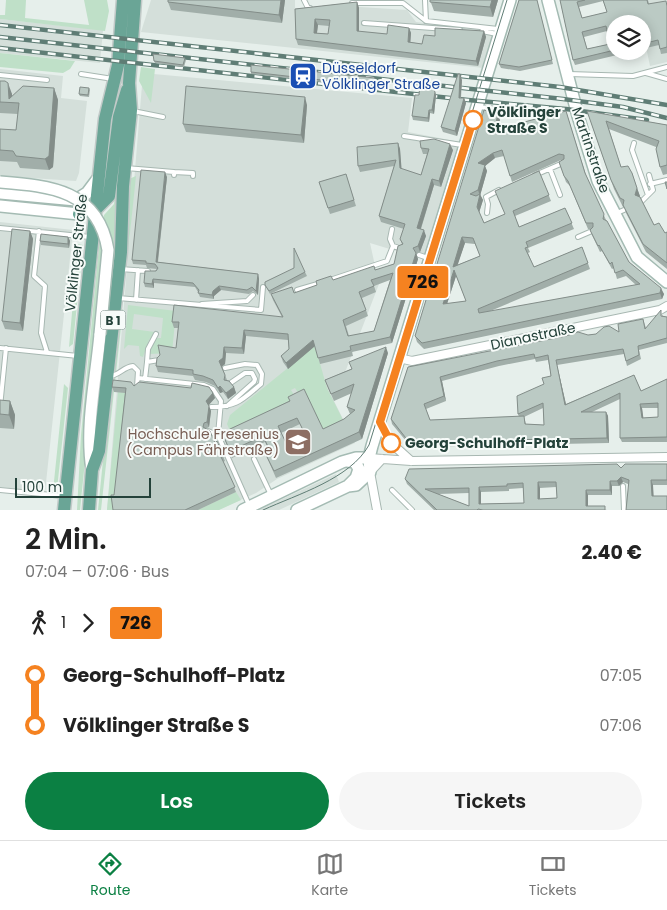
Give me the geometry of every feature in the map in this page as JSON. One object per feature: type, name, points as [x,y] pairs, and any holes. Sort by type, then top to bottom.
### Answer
[{"type":"main road","points":[[114,0],[127,29]]},
{"type":"main road","name":"Völklinger Straße","points":[[89,510],[92,470],[99,451],[116,298],[131,110],[127,29],[123,0]]},
{"type":"main road","name":"Völklinger Straße","points":[[64,510],[105,118],[134,0]]},
{"type":"main road","points":[[127,29],[143,0]]},
{"type":"main road","name":"B 1","points":[[96,209],[109,196],[118,118],[129,83]]},
{"type":"main road","points":[[79,214],[96,209]]},
{"type":"main road","points":[[79,214],[93,224]]},
{"type":"street","points":[[378,510],[369,458],[399,358],[425,257],[465,146],[510,0]]},
{"type":"street","name":"Martinstraße","points":[[548,0],[585,155],[637,257],[666,278]]},
{"type":"street","points":[[0,194],[70,200],[80,198],[93,187],[99,177]]},
{"type":"street","points":[[0,182],[48,187],[62,191],[82,202],[97,218],[106,238],[108,250],[90,442],[92,470]]},
{"type":"street","points":[[0,206],[79,214]]},
{"type":"street","name":"Dianastraße","points":[[399,358],[412,361],[660,310],[667,306]]},
{"type":"street","points":[[380,422],[391,443],[411,461]]},
{"type":"street","points":[[246,508],[345,461],[369,458],[411,461],[623,460],[667,457]]},
{"type":"street","points":[[296,510],[348,486],[356,485],[382,459]]},
{"type":"street","points":[[345,461],[355,462],[359,469],[356,478],[348,486]]},
{"type":"lane","points":[[304,0],[308,8],[316,7]]},
{"type":"lane","points":[[425,0],[426,21]]},
{"type":"lane","points":[[349,4],[403,3],[426,21],[500,32]]},
{"type":"lane","points":[[364,23],[500,32]]},
{"type":"lane","points":[[567,74],[632,76],[667,67]]},
{"type":"lane","points":[[644,73],[667,78]]},
{"type":"lane","points":[[81,74],[115,79]]},
{"type":"lane","points":[[0,75],[47,80]]},
{"type":"lane","points":[[476,107],[548,115]]},
{"type":"lane","points":[[131,110],[163,117]]},
{"type":"lane","points":[[404,136],[465,146]]},
{"type":"lane","points":[[634,143],[632,150],[648,195]]},
{"type":"lane","points":[[530,177],[563,163]]},
{"type":"lane","points":[[125,168],[193,173],[193,176]]},
{"type":"lane","points":[[550,169],[560,195]]},
{"type":"lane","points":[[641,202],[654,190],[649,175]]},
{"type":"lane","points":[[645,186],[667,180]]},
{"type":"lane","points":[[487,212],[488,204],[486,197],[504,188]]},
{"type":"lane","points":[[0,228],[92,237]]},
{"type":"lane","points":[[297,290],[388,261],[393,246],[390,239],[392,229]]},
{"type":"lane","points":[[39,231],[34,276],[46,286],[41,333],[47,352]]},
{"type":"lane","points":[[578,237],[592,231]]},
{"type":"lane","points":[[393,246],[402,249]]},
{"type":"lane","points":[[119,268],[156,272]]},
{"type":"lane","points":[[136,300],[138,270]]},
{"type":"lane","points":[[116,298],[261,310],[262,287]]},
{"type":"lane","points":[[197,305],[211,302],[247,301],[253,294]]},
{"type":"lane","points":[[145,379],[148,348],[156,334]]},
{"type":"lane","points":[[0,348],[80,356]]},
{"type":"lane","points":[[0,407],[6,348]]},
{"type":"lane","points":[[147,362],[159,360]]},
{"type":"lane","points":[[211,407],[223,407],[239,403],[261,384],[260,369],[257,365],[248,363],[225,368]]},
{"type":"lane","points":[[107,376],[113,376],[128,366],[133,366],[138,371],[137,387]]},
{"type":"lane","points":[[223,407],[254,382],[255,378],[252,373],[245,373],[229,384]]},
{"type":"lane","points":[[138,378],[209,386],[216,394],[223,407],[218,434],[246,508]]},
{"type":"lane","points":[[216,394],[221,390]]},
{"type":"lane","points":[[208,431],[218,434]]},
{"type":"lane","points":[[254,459],[272,496]]},
{"type":"lane","points":[[623,486],[624,510]]},
{"type":"lane","points":[[0,490],[66,496]]},
{"type":"lane","points":[[392,490],[412,510]]},
{"type":"shaded area","points":[[151,0],[295,0],[295,15],[360,7],[407,10],[416,22],[496,31],[484,68],[141,32]]},
{"type":"shaded area","points":[[636,0],[667,0],[667,62],[650,66],[651,15],[639,15]]},
{"type":"shaded area","points":[[0,19],[103,30],[100,63],[0,53]]},
{"type":"shaded area","points":[[0,69],[63,76],[61,98],[87,101],[79,173],[76,181],[0,176]]},
{"type":"shaded area","points":[[143,73],[412,98],[408,132],[460,142],[426,260],[370,243],[379,284],[334,401],[355,443],[277,479],[256,493],[218,510],[107,510]]},
{"type":"shaded area","points":[[0,222],[73,230],[45,492],[0,487]]},
{"type":"shaded area","points":[[336,474],[339,482],[279,510],[259,510]]},
{"type":"green space","points":[[6,0],[26,0],[25,18],[89,25],[84,0],[107,0],[109,11],[105,31],[0,19],[0,15],[5,15]]},
{"type":"green space","points":[[0,53],[75,61],[70,69],[63,73],[0,67]]},
{"type":"green space","points":[[141,67],[155,69],[151,103],[139,81]]},
{"type":"green space","points":[[123,115],[118,221],[96,442],[86,451],[80,510],[77,510],[81,435],[100,236],[104,215],[114,204]]},
{"type":"green space","points":[[136,176],[127,262],[124,258],[129,179]]},
{"type":"green space","points":[[78,244],[83,245],[73,344],[69,347]]},
{"type":"green space","points":[[128,305],[176,311],[172,353],[149,354],[155,338],[161,338],[163,318],[134,314],[132,329],[155,332],[149,340],[143,357],[140,356],[139,346],[128,345],[124,349]]},
{"type":"green space","points":[[123,309],[101,510],[98,510],[118,311]]},
{"type":"green space","points":[[313,339],[327,388],[346,426],[325,435],[295,388],[291,390],[297,400],[232,435],[227,424],[230,415],[305,354]]},
{"type":"green space","points":[[64,384],[68,388],[57,489],[53,491]]},
{"type":"green space","points":[[118,392],[128,393],[113,510],[107,510]]},
{"type":"green space","points":[[236,492],[241,500],[219,510],[198,510]]},
{"type":"building","points":[[168,0],[281,0],[279,15],[168,2]]},
{"type":"building","points":[[430,0],[492,0],[490,7],[430,2]]},
{"type":"building","points":[[519,0],[537,0],[552,60],[519,67],[499,64]]},
{"type":"building","points":[[560,0],[585,0],[577,2],[582,18],[607,12],[603,0],[647,0],[648,4],[666,1],[667,47],[660,49],[658,40],[651,42],[651,15],[606,15],[606,26],[582,32],[587,49],[606,45],[606,52],[573,60]]},
{"type":"building","points":[[357,2],[357,31],[387,34],[388,25],[409,28],[408,42],[422,44],[424,35],[435,36],[435,28],[484,31],[476,61],[296,39],[295,9]],"holes":[[[315,19],[330,20],[328,34],[314,33]]]},
{"type":"building","points":[[153,54],[185,58],[183,65],[154,61]]},
{"type":"building","points":[[251,65],[375,78],[374,86],[251,72]]},
{"type":"building","points":[[458,74],[460,74],[459,98],[464,98],[455,131],[441,127]]},
{"type":"building","points":[[0,81],[8,83],[9,99],[23,86],[54,88],[49,156],[45,159],[16,156],[13,151],[0,150],[0,129],[16,130],[19,103],[0,102]]},
{"type":"building","points":[[420,84],[431,85],[435,92],[432,110],[429,110],[428,118],[412,116],[415,95],[419,95]]},
{"type":"building","points":[[186,86],[305,97],[301,135],[183,124]]},
{"type":"building","points":[[80,87],[89,88],[88,95],[79,94]]},
{"type":"building","points":[[484,110],[498,114],[494,130],[566,111],[585,173],[604,214],[603,219],[607,221],[629,262],[661,288],[660,293],[422,343],[415,336]],"holes":[[[502,150],[510,176],[559,154],[564,155],[564,159],[559,162],[564,176],[568,181],[586,223],[593,223],[593,227],[590,230],[598,246],[610,264],[612,262],[615,273],[623,270],[640,284],[479,313],[478,309],[588,263],[582,247],[534,267],[525,248],[528,247],[526,242],[572,223],[565,208],[519,227],[513,211],[549,195],[539,171],[495,191],[505,214],[484,223],[477,207],[480,194],[476,196],[470,194],[478,190],[485,165],[478,163],[493,153]],[[462,237],[473,238],[480,256],[453,267]],[[454,270],[466,301],[443,304]]]},
{"type":"building","points":[[587,111],[667,125],[667,165],[660,167],[656,149],[659,141],[606,121],[621,167],[628,166],[632,173],[637,188],[635,195],[640,197],[654,225],[659,223],[665,233],[667,232],[667,263],[643,244],[623,205],[624,200],[620,198],[611,180]]},
{"type":"building","points":[[434,139],[450,144],[439,181],[432,179],[417,228],[424,230],[418,246],[413,248],[416,253],[390,337],[350,346],[351,350],[318,358],[313,340],[286,363],[281,356],[289,349],[288,334],[244,330],[242,348],[224,347],[223,358],[219,361],[225,375],[224,380],[229,381],[234,387],[226,393],[220,386],[218,388],[213,380],[193,374],[193,370],[156,366],[157,358],[160,355],[158,345],[176,348],[179,322],[172,322],[174,305],[283,317],[271,294],[292,287],[294,293],[317,285],[316,281],[331,276],[333,280],[374,266],[375,270],[394,264],[398,246],[403,244],[400,239],[405,224],[379,216],[396,160],[358,166],[357,147],[398,143],[400,168],[421,175],[429,149],[421,148],[420,141]],"holes":[[[393,273],[374,331],[348,336],[343,320],[366,310],[359,292],[374,286],[371,280]]]},
{"type":"building","points":[[141,170],[165,172],[156,262],[258,274],[256,291],[252,287],[247,290],[219,286],[213,291],[212,295],[198,293],[199,290],[193,283],[153,279],[152,284],[144,283],[145,271],[156,271],[158,268],[155,264],[146,263],[146,261],[132,260]]},
{"type":"building","points":[[346,174],[354,200],[328,208],[319,182]]},
{"type":"building","points":[[12,229],[30,231],[20,323],[2,321]]},
{"type":"building","points":[[41,234],[68,237],[68,244],[40,241]]},
{"type":"building","points":[[294,248],[305,272],[269,291],[265,282],[294,268]]},
{"type":"building","points":[[661,310],[661,316],[667,317],[667,338],[638,346],[639,355],[626,361],[623,349],[556,360],[565,405],[634,375],[641,391],[667,379],[667,437],[620,438],[620,393],[581,412],[606,412],[607,438],[409,442],[391,419],[408,367],[578,332],[588,335],[596,334],[604,327],[609,326],[619,332],[618,324],[643,319],[645,329]],"holes":[[[534,354],[535,358],[548,355],[551,376],[542,378],[544,384],[517,396],[518,414],[543,403],[544,425],[525,424],[524,416],[430,420],[424,404],[444,396],[440,377],[497,361]],[[658,403],[658,417],[642,418],[640,404]]]},
{"type":"building","points":[[386,347],[359,432],[274,471],[266,455],[271,453],[263,436],[230,451],[223,435],[230,429],[290,401],[288,397],[304,389],[323,429],[344,419],[355,410],[347,407],[354,384],[331,394],[325,380],[352,369],[349,362]],"holes":[[[297,418],[306,436],[287,445],[278,426]]]},
{"type":"building","points":[[113,380],[131,382],[134,386],[139,382],[191,388],[192,383],[209,387],[213,393],[206,401],[209,406],[207,422],[204,423],[203,427],[210,431],[215,443],[217,441],[223,456],[221,457],[235,487],[185,510],[113,510],[111,495],[114,495],[126,388],[112,387]]},
{"type":"building","points":[[0,400],[10,401],[9,415],[0,414]]},
{"type":"building","points":[[617,464],[621,468],[625,464],[667,464],[667,480],[651,480],[652,496],[667,496],[667,510],[626,510],[629,480],[621,477],[617,481],[610,481],[610,490],[586,490],[586,506],[605,506],[605,510],[437,510],[405,479],[409,469]],"holes":[[[538,482],[556,482],[557,498],[538,499]],[[523,483],[524,503],[479,504],[479,487],[507,486],[507,484]],[[469,488],[469,506],[425,489]]]},
{"type":"tram line","points":[[263,510],[336,476],[360,457],[369,445],[507,0]]},
{"type":"railway","points":[[0,25],[560,87],[667,105]]},
{"type":"railway","points":[[0,37],[563,99],[623,107],[667,118]]},
{"type":"railway","points":[[0,48],[468,100],[566,109],[647,120]]},
{"type":"bus line","name":"726","points":[[391,443],[380,422],[473,120]]},
{"type":"place","name":"Düsseldorf Völklinger Straße","points":[[303,76]]},
{"type":"place","name":"Völklinger Straße S","points":[[473,120]]},
{"type":"place","name":"Hochschule Fresenius (Campus Fährstraße)","points":[[298,442]]},
{"type":"place","name":"Georg-Schulhoff-Platz","points":[[391,443]]}]
